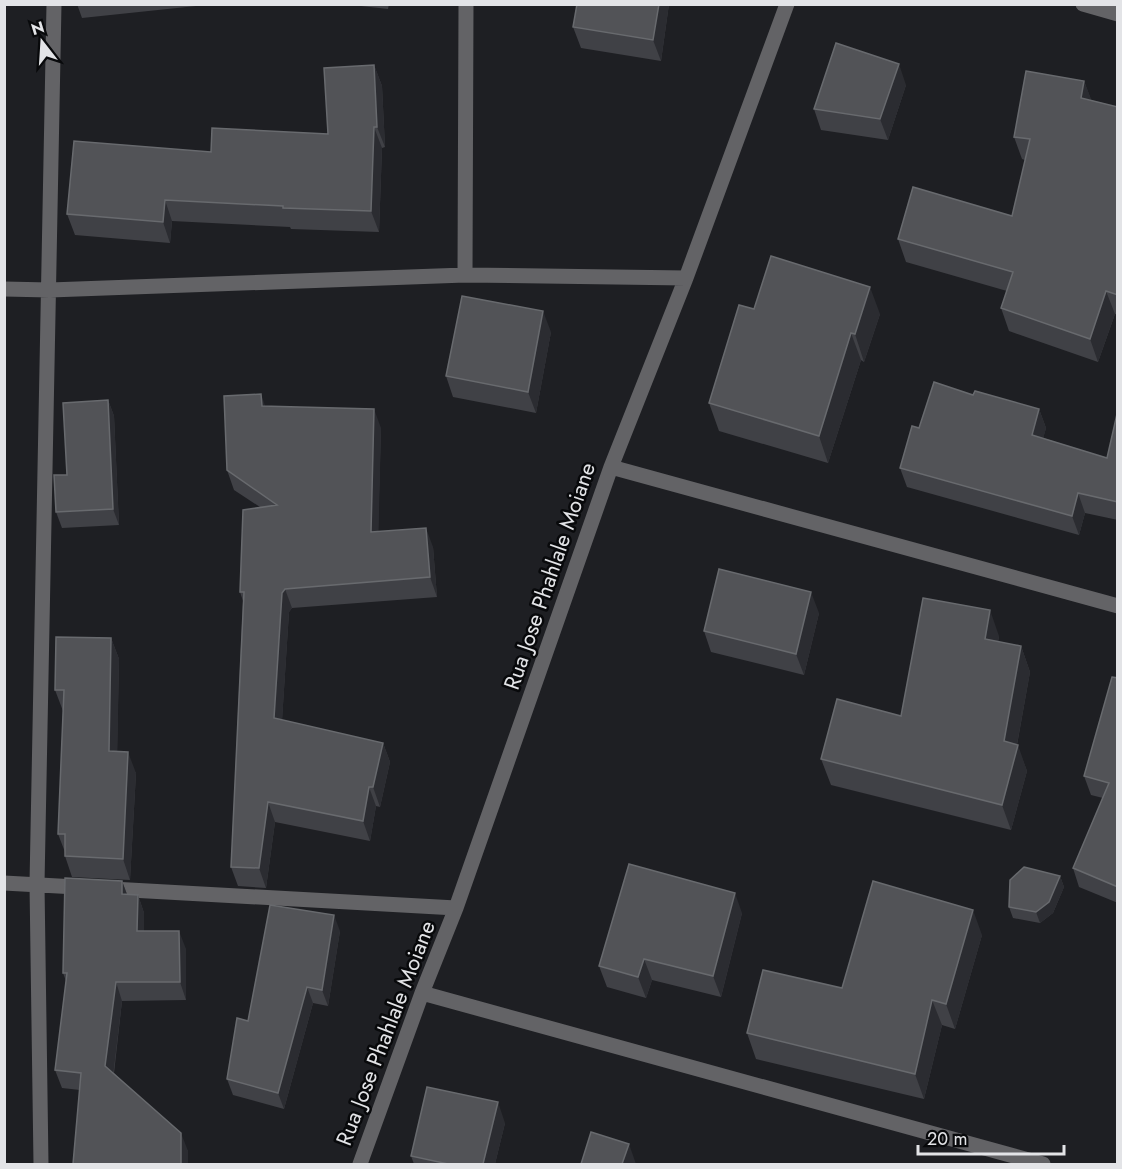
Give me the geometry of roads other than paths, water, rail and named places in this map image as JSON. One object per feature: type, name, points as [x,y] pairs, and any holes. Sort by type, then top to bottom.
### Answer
[{"type":"street","points":[[41,1164],[37,884],[54,4]]},
{"type":"street","points":[[465,274],[466,4]]},
{"type":"street","name":"Rua Jose Phahlale Moiane","points":[[360,1164],[422,993],[456,908],[611,467],[686,278],[787,4]]},
{"type":"street","points":[[1083,4],[1118,14]]},
{"type":"street","points":[[4,289],[50,290],[465,274],[686,278]]},
{"type":"street","points":[[611,467],[1118,606]]},
{"type":"street","points":[[4,883],[456,908]]},
{"type":"street","points":[[422,993],[1043,1164]]}]
